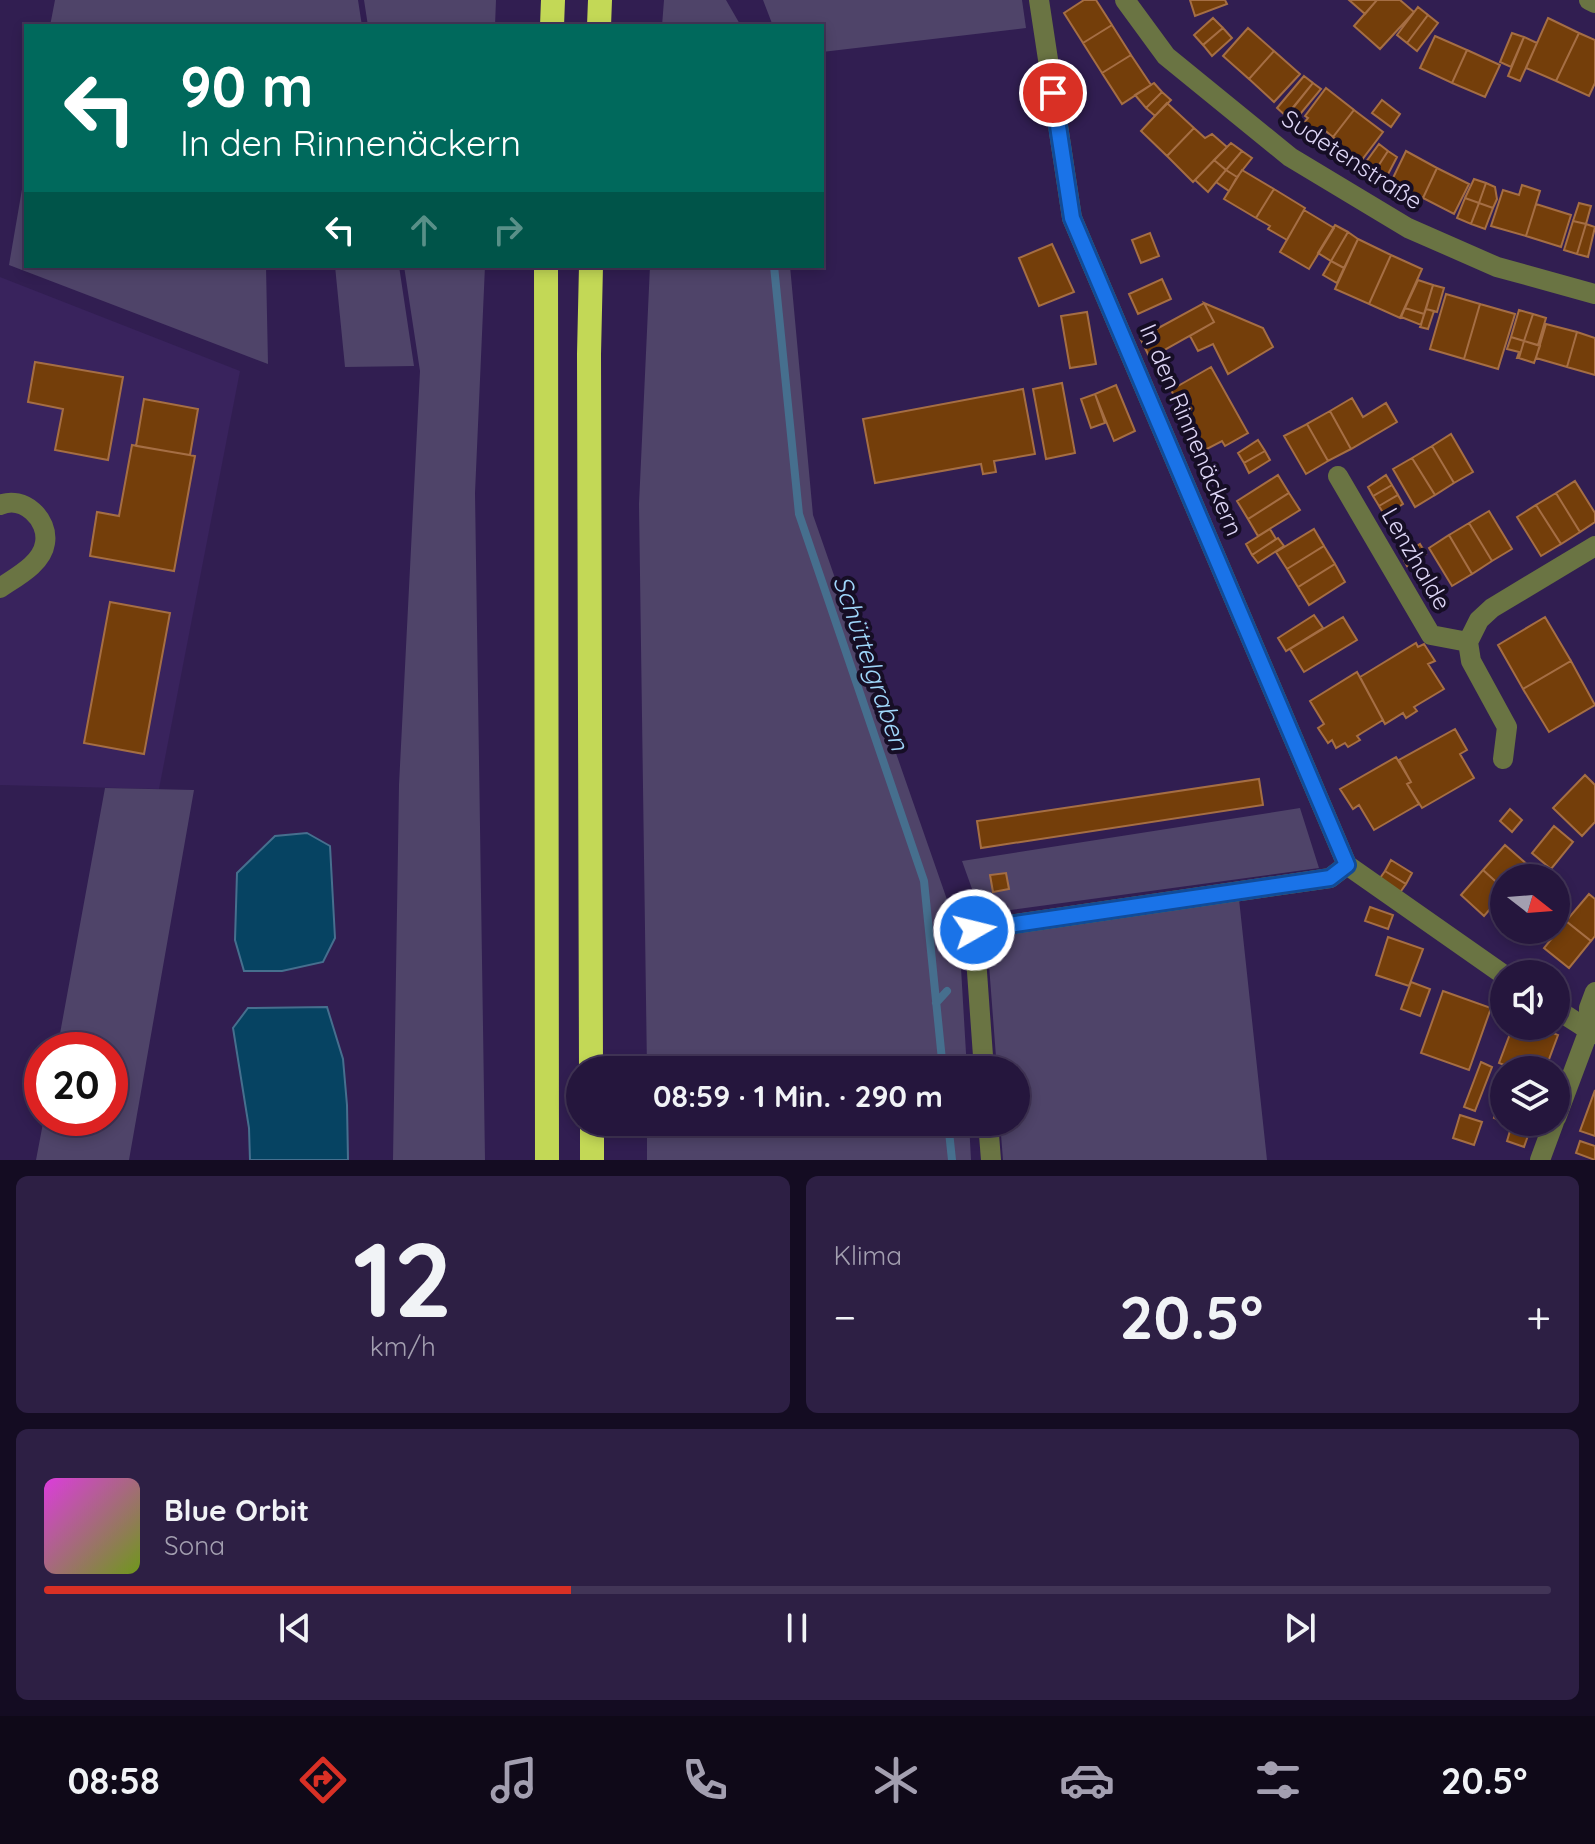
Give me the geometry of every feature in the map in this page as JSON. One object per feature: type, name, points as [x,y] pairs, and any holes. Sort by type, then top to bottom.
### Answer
[{"type":"highway","points":[[552,24],[553,0]]},
{"type":"highway","points":[[599,24],[600,0]]},
{"type":"highway","points":[[546,268],[547,1160]]},
{"type":"highway","points":[[591,268],[591,1056]]},
{"type":"highway","points":[[592,1136],[592,1160]]},
{"type":"street","name":"In den Rinnenäckern","points":[[1039,0],[1072,218],[1347,865]]},
{"type":"street","name":"Sudetenstraße","points":[[1125,0],[1166,56],[1290,157],[1408,228],[1497,267],[1595,294]]},
{"type":"street","points":[[1589,0],[1595,3]]},
{"type":"street","name":"Lenzhalde","points":[[1338,476],[1431,635],[1468,642],[1479,620],[1492,608],[1595,546]]},
{"type":"street","points":[[0,505],[27,506],[43,523],[45,545],[32,566],[0,588]]},
{"type":"street","points":[[1468,642],[1471,661],[1507,727],[1503,759]]},
{"type":"street","points":[[983,1056],[974,930],[1330,878],[1347,865],[1490,965]]},
{"type":"street","points":[[1570,1084],[1592,1032],[1589,1008],[1595,992]]},
{"type":"street","points":[[1570,1018],[1592,1032]]},
{"type":"street","points":[[989,1136],[991,1160]]},
{"type":"street","points":[[1540,1160],[1549,1136]]},
{"type":"shaded area","points":[[55,0],[358,0],[362,24],[50,24]]},
{"type":"shaded area","points":[[364,0],[496,0],[495,24],[368,24]]},
{"type":"shaded area","points":[[664,0],[726,0],[740,24],[662,24]]},
{"type":"shaded area","points":[[763,0],[1022,0],[1026,28],[824,52],[824,24],[772,24]]},
{"type":"shaded area","points":[[24,178],[24,268],[266,268],[268,364],[9,265]]},
{"type":"shaded area","points":[[335,268],[399,268],[414,366],[345,367]]},
{"type":"shaded area","points":[[404,268],[485,268],[475,493],[485,1160],[393,1160],[399,785],[420,371]]},
{"type":"shaded area","points":[[650,268],[790,268],[813,515],[959,934],[966,1056],[647,1056],[639,504]]},
{"type":"shaded area","points":[[0,277],[240,371],[159,789],[0,785]]},
{"type":"shaded area","points":[[105,788],[194,790],[129,1160],[36,1160],[41,1136],[128,1136],[128,1032],[60,1032]]},
{"type":"shaded area","points":[[1300,808],[1319,868],[981,914],[962,861]]},
{"type":"shaded area","points":[[1239,899],[1267,1160],[1003,1160],[1001,1136],[1030,1136],[1030,1056],[996,1056],[989,965],[997,942],[1016,932]]},
{"type":"shaded area","points":[[647,1136],[970,1136],[971,1160],[647,1160]]},
{"type":"water","points":[[307,833],[330,846],[335,938],[323,962],[282,971],[244,971],[235,940],[237,873],[275,836]]},
{"type":"water","points":[[327,1007],[343,1059],[348,1160],[250,1160],[249,1128],[233,1028],[248,1008]]},
{"type":"building","points":[[1084,0],[1096,0],[1112,25],[1083,43],[1064,13]]},
{"type":"building","points":[[1190,0],[1225,0],[1227,4],[1195,16]]},
{"type":"building","points":[[1349,0],[1377,0],[1365,14]]},
{"type":"building","points":[[1377,0],[1400,0],[1414,12],[1380,49],[1354,26]]},
{"type":"building","points":[[1418,7],[1428,15],[1407,43],[1397,35]]},
{"type":"building","points":[[1428,15],[1438,23],[1417,51],[1407,43]]},
{"type":"building","points":[[1213,18],[1223,28],[1203,45],[1194,35]]},
{"type":"building","points":[[1548,18],[1579,33],[1556,81],[1526,68]]},
{"type":"building","points":[[1112,25],[1131,55],[1102,73],[1083,43]]},
{"type":"building","points":[[1223,28],[1232,38],[1212,56],[1203,45]]},
{"type":"building","points":[[1248,28],[1274,51],[1249,79],[1223,56]]},
{"type":"building","points":[[1512,33],[1524,37],[1511,67],[1500,62]]},
{"type":"building","points":[[1579,33],[1595,40],[1595,83],[1589,96],[1556,81]]},
{"type":"building","points":[[1435,36],[1467,50],[1452,83],[1420,68]]},
{"type":"building","points":[[1524,37],[1537,43],[1520,81],[1508,76]]},
{"type":"building","points":[[1467,50],[1500,65],[1485,97],[1452,83]]},
{"type":"building","points":[[1274,51],[1300,74],[1274,102],[1249,79]]},
{"type":"building","points":[[1131,55],[1151,85],[1122,104],[1102,73]]},
{"type":"building","points":[[1304,76],[1313,83],[1286,116],[1277,108]]},
{"type":"building","points":[[1154,83],[1162,92],[1146,108],[1135,95]]},
{"type":"building","points":[[1313,83],[1321,89],[1297,118],[1290,112]]},
{"type":"building","points":[[1326,88],[1354,110],[1333,137],[1322,128],[1317,135],[1303,124],[1308,118],[1305,116]]},
{"type":"building","points":[[1162,92],[1171,100],[1155,116],[1146,108]]},
{"type":"building","points":[[1382,100],[1400,114],[1391,127],[1372,113]]},
{"type":"building","points":[[1167,103],[1194,128],[1167,156],[1141,131]]},
{"type":"building","points":[[1354,110],[1383,132],[1358,165],[1335,148],[1339,142],[1333,137]]},
{"type":"building","points":[[1194,128],[1205,138],[1212,134],[1227,147],[1193,182],[1167,156]]},
{"type":"building","points":[[1231,143],[1242,151],[1226,170],[1214,160]]},
{"type":"building","points":[[1379,144],[1388,151],[1373,174],[1363,166]]},
{"type":"building","points":[[1242,151],[1252,158],[1237,177],[1226,170]]},
{"type":"building","points":[[1388,151],[1397,157],[1385,180],[1373,174]]},
{"type":"building","points":[[1406,151],[1437,168],[1423,198],[1391,182]]},
{"type":"building","points":[[1214,160],[1226,170],[1208,192],[1195,180]]},
{"type":"building","points":[[1437,168],[1469,184],[1454,214],[1423,198]]},
{"type":"building","points":[[1226,170],[1237,177],[1229,191],[1216,182]]},
{"type":"building","points":[[1242,170],[1274,189],[1256,218],[1224,199]]},
{"type":"building","points":[[1474,179],[1486,183],[1479,203],[1465,198]]},
{"type":"building","points":[[1486,183],[1495,187],[1497,199],[1493,208],[1479,203]]},
{"type":"building","points":[[1522,185],[1540,191],[1526,236],[1491,226],[1503,190],[1519,195]]},
{"type":"building","points":[[1274,189],[1305,208],[1287,240],[1256,218]]},
{"type":"building","points":[[1465,198],[1479,203],[1471,224],[1457,218]]},
{"type":"building","points":[[1479,203],[1493,208],[1485,229],[1471,224]]},
{"type":"building","points":[[1579,203],[1591,206],[1586,224],[1573,221]]},
{"type":"building","points":[[1536,204],[1571,215],[1561,247],[1526,236]]},
{"type":"building","points":[[1304,210],[1334,228],[1309,269],[1280,252]]},
{"type":"building","points":[[1573,221],[1586,224],[1577,254],[1564,250]]},
{"type":"building","points":[[1586,224],[1595,227],[1588,257],[1577,254]]},
{"type":"building","points":[[1335,225],[1348,232],[1331,261],[1318,253]]},
{"type":"building","points":[[1348,232],[1358,239],[1344,268],[1331,261]]},
{"type":"building","points":[[1150,233],[1159,256],[1141,263],[1132,240]]},
{"type":"building","points":[[1358,239],[1391,255],[1369,304],[1335,289]]},
{"type":"building","points":[[1052,244],[1074,292],[1039,306],[1019,258]]},
{"type":"building","points":[[1391,255],[1422,269],[1400,318],[1369,304]]},
{"type":"building","points":[[1331,261],[1344,268],[1337,283],[1323,275]]},
{"type":"building","points":[[1162,279],[1171,299],[1138,314],[1129,294]]},
{"type":"building","points":[[1418,280],[1433,285],[1424,314],[1405,308]]},
{"type":"building","points":[[1433,285],[1444,288],[1437,312],[1426,309]]},
{"type":"building","points":[[1446,294],[1480,304],[1464,359],[1430,349]]},
{"type":"building","points":[[1204,303],[1214,322],[1150,358],[1140,338]]},
{"type":"building","points":[[1204,303],[1263,328],[1273,347],[1228,374],[1213,344],[1198,351],[1190,336],[1214,322]]},
{"type":"building","points":[[1480,304],[1515,314],[1498,369],[1464,359]]},
{"type":"building","points":[[1405,308],[1424,314],[1421,325],[1401,317]]},
{"type":"building","points":[[1426,309],[1434,311],[1428,329],[1420,327]]},
{"type":"building","points":[[1519,310],[1533,314],[1524,341],[1511,337]]},
{"type":"building","points":[[1087,312],[1096,364],[1070,368],[1061,316]]},
{"type":"building","points":[[1533,314],[1546,318],[1538,345],[1524,341]]},
{"type":"building","points":[[1546,324],[1577,332],[1567,367],[1536,358]]},
{"type":"building","points":[[1577,332],[1595,338],[1595,375],[1567,367]]},
{"type":"building","points":[[1511,337],[1524,341],[1519,358],[1519,352],[1507,349]]},
{"type":"building","points":[[1524,341],[1540,346],[1534,363],[1519,358]]},
{"type":"building","points":[[35,362],[123,377],[108,460],[55,450],[63,409],[28,402]]},
{"type":"building","points":[[1211,367],[1248,433],[1225,446],[1222,441],[1205,450],[1171,390]]},
{"type":"building","points":[[1062,383],[1075,453],[1046,459],[1033,389]]},
{"type":"building","points":[[1116,385],[1135,431],[1114,441],[1095,394]]},
{"type":"building","points":[[1023,389],[1035,454],[994,461],[996,472],[983,474],[981,464],[875,483],[863,419]]},
{"type":"building","points":[[1095,394],[1105,423],[1091,428],[1081,399]]},
{"type":"building","points":[[1352,398],[1363,417],[1386,403],[1397,422],[1351,449],[1330,411]]},
{"type":"building","points":[[144,399],[198,409],[190,455],[136,446]]},
{"type":"building","points":[[1330,411],[1351,449],[1328,461],[1307,424]]},
{"type":"building","points":[[1307,424],[1328,461],[1306,474],[1284,436]]},
{"type":"building","points":[[1451,434],[1473,472],[1454,483],[1432,446]]},
{"type":"building","points":[[1258,440],[1265,451],[1244,463],[1238,453]]},
{"type":"building","points":[[132,445],[195,456],[174,571],[90,556],[97,512],[119,516]]},
{"type":"building","points":[[1432,446],[1454,483],[1435,495],[1412,458]]},
{"type":"building","points":[[1265,451],[1270,460],[1249,473],[1244,463]]},
{"type":"building","points":[[1412,458],[1435,495],[1415,507],[1393,469]]},
{"type":"building","points":[[1278,475],[1289,493],[1248,519],[1237,501]]},
{"type":"building","points":[[1386,475],[1392,485],[1373,496],[1368,487]]},
{"type":"building","points":[[1575,481],[1595,513],[1595,522],[1580,532],[1556,493]]},
{"type":"building","points":[[1392,485],[1398,495],[1379,506],[1373,496]]},
{"type":"building","points":[[1289,493],[1300,510],[1258,536],[1248,519]]},
{"type":"building","points":[[1556,493],[1580,532],[1561,544],[1536,505]]},
{"type":"building","points":[[1398,495],[1403,504],[1385,516],[1379,506]]},
{"type":"building","points":[[1536,505],[1561,544],[1541,556],[1517,517]]},
{"type":"building","points":[[1489,511],[1512,549],[1492,561],[1469,523]]},
{"type":"building","points":[[1469,523],[1492,561],[1472,574],[1449,535]]},
{"type":"building","points":[[1270,529],[1276,539],[1252,555],[1246,544]]},
{"type":"building","points":[[1314,529],[1324,546],[1287,569],[1276,552]]},
{"type":"building","points":[[1449,535],[1472,574],[1452,586],[1429,548]]},
{"type":"building","points":[[1278,538],[1284,546],[1258,563],[1252,555]]},
{"type":"building","points":[[1420,544],[1426,554],[1407,566],[1402,556]]},
{"type":"building","points":[[1324,546],[1335,564],[1298,587],[1287,569]]},
{"type":"building","points":[[1335,564],[1345,582],[1309,605],[1298,587]]},
{"type":"building","points":[[110,602],[170,613],[144,754],[84,743]]},
{"type":"building","points":[[1314,615],[1323,628],[1286,651],[1278,638]]},
{"type":"building","points":[[1343,617],[1357,640],[1304,672],[1290,649]]},
{"type":"building","points":[[1545,617],[1571,661],[1523,689],[1498,645]]},
{"type":"building","points":[[1416,643],[1418,647],[1424,644],[1435,661],[1428,664],[1444,689],[1414,707],[1417,711],[1406,718],[1403,713],[1385,724],[1360,677]]},
{"type":"building","points":[[1571,661],[1595,705],[1549,732],[1523,689]]},
{"type":"building","points":[[1357,672],[1383,720],[1357,736],[1360,740],[1348,747],[1345,743],[1336,748],[1332,740],[1328,743],[1318,728],[1324,724],[1310,701]]},
{"type":"building","points":[[1455,729],[1467,750],[1460,754],[1474,778],[1422,808],[1407,784],[1411,782],[1399,760]]},
{"type":"building","points":[[1396,757],[1411,782],[1407,784],[1419,804],[1374,830],[1359,805],[1353,809],[1340,789]]},
{"type":"building","points":[[1585,775],[1595,785],[1595,822],[1582,836],[1553,808]]},
{"type":"building","points":[[1259,779],[1263,805],[981,848],[977,821]]},
{"type":"building","points":[[1510,809],[1522,820],[1512,832],[1500,821]]},
{"type":"building","points":[[1554,826],[1573,842],[1555,864],[1545,864],[1532,853]]},
{"type":"building","points":[[1505,845],[1527,864],[1490,864],[1490,876],[1483,870]]},
{"type":"building","points":[[1391,860],[1412,873],[1406,884],[1385,871]]},
{"type":"building","points":[[1483,870],[1490,876],[1490,909],[1484,916],[1461,895]]},
{"type":"building","points":[[1385,871],[1406,884],[1399,894],[1378,881]]},
{"type":"building","points":[[1006,873],[1009,889],[993,892],[990,875]]},
{"type":"building","points":[[1589,894],[1595,899],[1595,936],[1591,941],[1570,924],[1570,916]]},
{"type":"building","points":[[1370,907],[1393,915],[1388,929],[1365,921]]},
{"type":"building","points":[[1570,924],[1591,941],[1570,967],[1570,960],[1559,960],[1544,948],[1547,944],[1570,944]]},
{"type":"building","points":[[1388,937],[1423,949],[1409,986],[1376,975]]},
{"type":"building","points":[[1411,982],[1430,989],[1420,1016],[1401,1009]]},
{"type":"building","points":[[1443,991],[1490,1008],[1469,1070],[1421,1053]]},
{"type":"building","points":[[1508,1040],[1556,1040],[1550,1056],[1502,1056]]},
{"type":"building","points":[[1481,1062],[1490,1066],[1475,1111],[1464,1107]]},
{"type":"building","points":[[1595,1090],[1595,1136],[1580,1131]]},
{"type":"building","points":[[1460,1115],[1482,1122],[1474,1145],[1453,1138]]},
{"type":"building","points":[[1508,1136],[1528,1136],[1524,1147],[1507,1141]]},
{"type":"building","points":[[1580,1141],[1595,1146],[1595,1160],[1576,1153]]},
{"type":"waterway","name":"Schüttelgraben","points":[[774,268],[799,514],[924,881],[942,1056]]},
{"type":"waterway","points":[[936,1003],[947,991]]},
{"type":"waterway","name":"Schüttelgraben","points":[[949,1136],[952,1160]]},
{"type":"route","points":[[974,930],[1330,878],[1347,865],[1072,218],[1053,93]]}]
